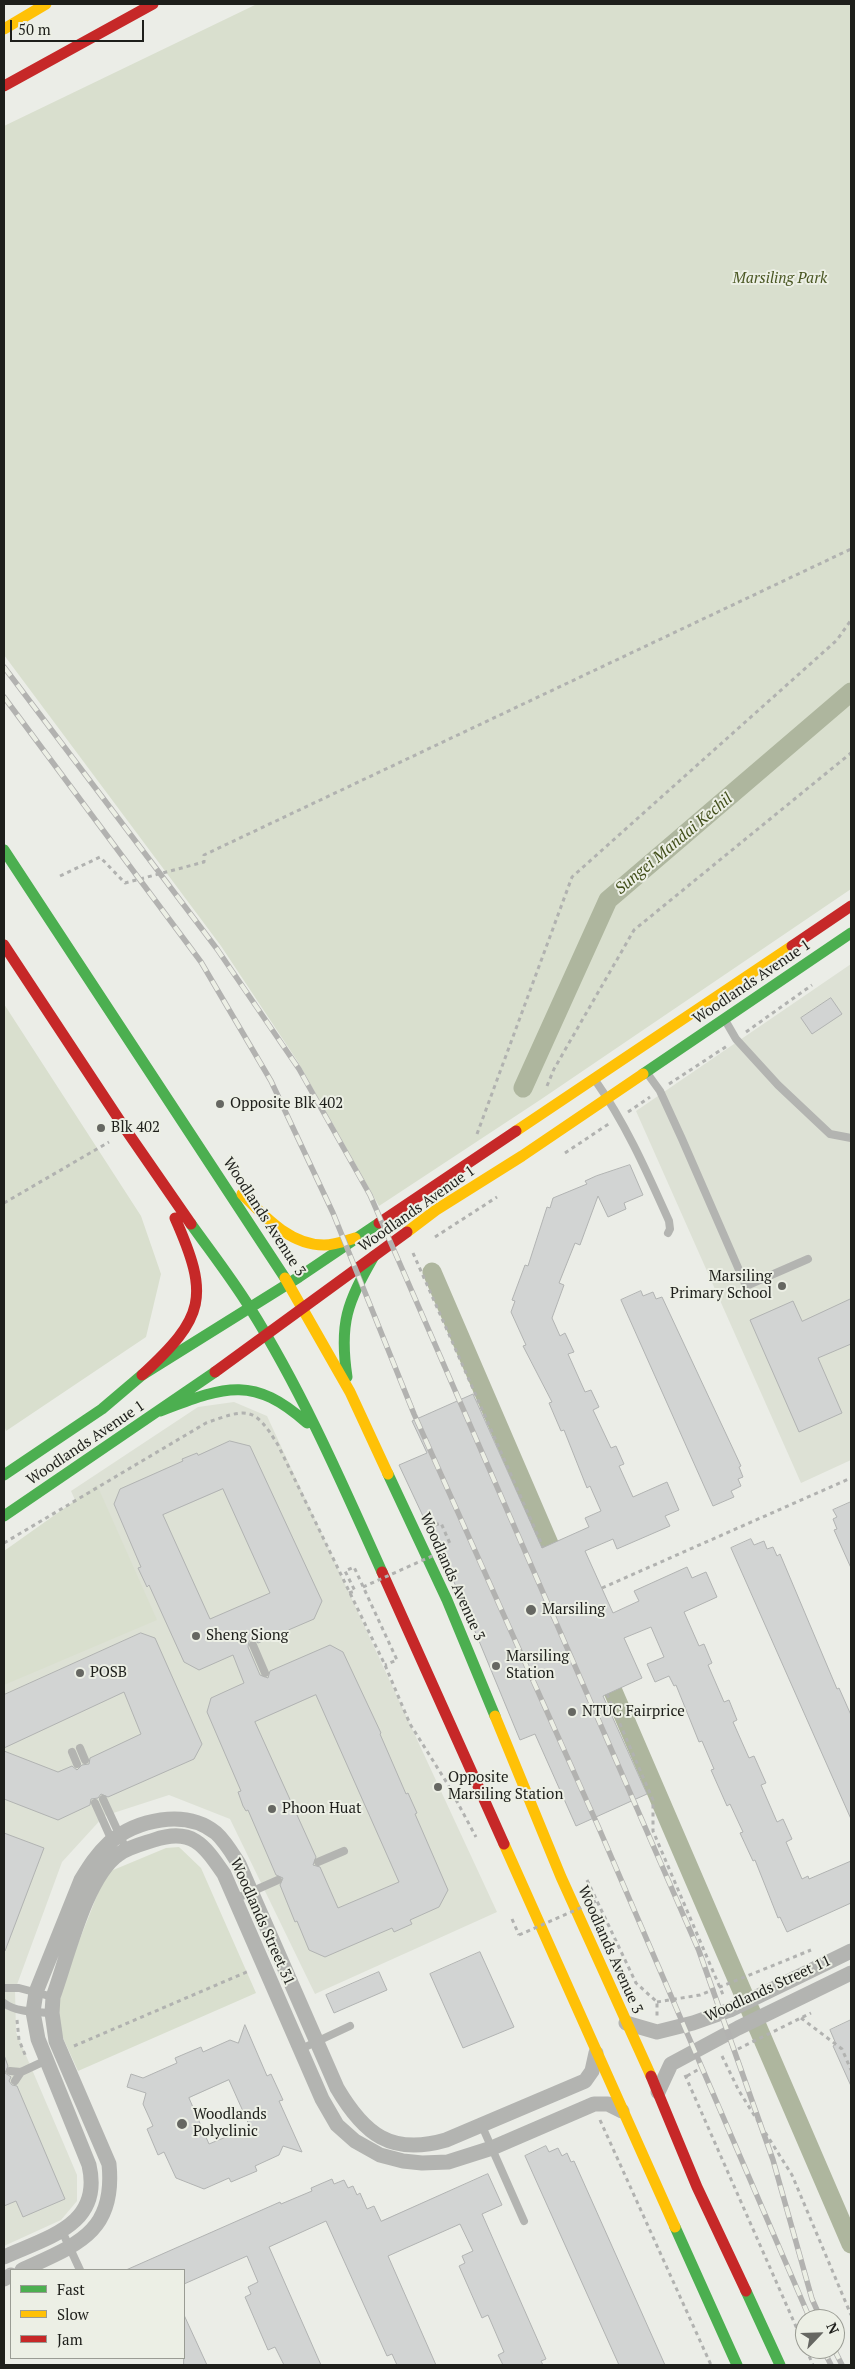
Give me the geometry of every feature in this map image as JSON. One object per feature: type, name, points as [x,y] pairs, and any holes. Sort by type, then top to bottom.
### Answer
[{"type":"main road","points":[[4,29],[46,4]]},
{"type":"main road","points":[[4,86],[153,4]]},
{"type":"main road","name":"Woodlands Avenue 3","points":[[4,850],[289,1283],[350,1392],[447,1600],[560,1877],[658,2092],[697,2187],[780,2365]]},
{"type":"main road","name":"Woodlands Avenue 1","points":[[4,1474],[102,1409],[142,1376],[289,1283],[851,906]]},
{"type":"main road","name":"Woodlands Avenue 1","points":[[4,1516],[267,1336],[436,1210],[851,933]]},
{"type":"main road","points":[[4,945],[126,1130],[250,1308],[267,1336],[354,1509],[737,2365]]},
{"type":"main road","points":[[201,1148],[247,1200],[281,1228],[302,1241],[319,1246],[355,1238]]},
{"type":"main road","points":[[142,1376],[165,1354],[187,1327],[194,1315],[197,1294],[192,1259],[186,1243],[143,1155]]},
{"type":"main road","points":[[350,1392],[344,1344],[345,1318],[352,1294],[374,1256]]},
{"type":"main road","points":[[160,1411],[221,1390],[256,1389],[279,1399],[315,1431]]},
{"type":"street","name":"Woodlands Street 31","points":[[24,2269],[70,2248],[82,2240],[104,2213],[111,2185],[109,2164],[65,2051],[56,2041],[52,2013],[53,1997],[92,1886],[119,1845],[136,1827],[168,1820],[186,1820],[215,1833],[228,1847],[251,1892],[337,2088],[361,2123],[394,2144],[425,2146],[482,2126],[585,2081],[592,2071],[596,2052]]},
{"type":"street","name":"Woodlands Street 31","points":[[4,2257],[72,2224],[88,2206],[92,2180],[85,2152],[26,2010],[36,1992],[81,1880],[99,1853],[119,1845],[176,1835],[190,1837],[207,1850],[224,1874],[301,2049],[337,2125],[355,2141],[380,2155],[403,2162],[448,2162],[492,2148],[594,2104]]},
{"type":"street","name":"Woodlands Street 11","points":[[626,2023],[657,2032],[694,2023],[730,2010],[851,1951]]},
{"type":"street","name":"Woodlands Street 11","points":[[671,2064],[738,2028],[851,1974]]},
{"type":"street","points":[[658,2092],[671,2064]]},
{"type":"street","points":[[594,2104],[608,2104],[622,2111]]},
{"type":"lane","points":[[724,1018],[736,1039],[778,1086],[830,1134],[851,1138]]},
{"type":"lane","points":[[646,1071],[660,1091],[746,1286],[808,1259]]},
{"type":"lane","points":[[594,1079],[620,1117],[669,1221],[670,1229],[668,1233]]},
{"type":"lane","points":[[253,1645],[265,1673]]},
{"type":"lane","points":[[80,1748],[85,1760]]},
{"type":"lane","points":[[72,1752],[77,1764]]},
{"type":"lane","points":[[103,1799],[119,1845]]},
{"type":"lane","points":[[95,1803],[119,1845]]},
{"type":"lane","points":[[318,1862],[344,1851]]},
{"type":"lane","points":[[235,1899],[278,1880]]},
{"type":"lane","points":[[4,1988],[18,1988],[53,1997]]},
{"type":"lane","points":[[4,2003],[26,2010],[52,2013]]},
{"type":"lane","points":[[301,2049],[350,2026]]},
{"type":"lane","points":[[10,2071],[21,2072],[65,2051]]},
{"type":"lane","points":[[15,2081],[21,2072]]},
{"type":"lane","points":[[482,2126],[524,2221]]},
{"type":"lane","points":[[62,2230],[80,2269]]},
{"type":"path","points":[[60,876],[100,857],[125,883],[204,862],[204,856],[851,549]]},
{"type":"path","points":[[474,1144],[572,877],[837,640],[851,620]]},
{"type":"path","points":[[546,1090],[554,1069],[634,930],[851,753]]},
{"type":"path","points":[[563,1154],[660,1091],[818,981]]},
{"type":"path","points":[[4,1203],[126,1130]]},
{"type":"path","points":[[433,1238],[498,1196]]},
{"type":"path","points":[[405,1258],[419,1248]]},
{"type":"path","points":[[413,1252],[544,1547]]},
{"type":"path","points":[[4,1543],[206,1423],[235,1413],[253,1414],[263,1420],[278,1446],[386,1665],[410,1724],[447,1783],[479,1843]]},
{"type":"path","points":[[602,1588],[851,1478]]},
{"type":"path","points":[[363,1587],[441,1552]]},
{"type":"path","points":[[340,1574],[354,1567],[396,1660],[386,1665]]},
{"type":"path","points":[[345,1571],[355,1591],[349,1593]]},
{"type":"path","points":[[607,1694],[653,1800],[653,1831],[730,2010]]},
{"type":"path","points":[[519,1935],[596,1901]]},
{"type":"path","points":[[513,1912],[524,1938]]},
{"type":"path","points":[[657,2002],[700,1995],[773,1965]]},
{"type":"path","points":[[65,2051],[254,1970]]},
{"type":"path","points":[[26,2010],[16,2030],[30,2068]]},
{"type":"path","points":[[744,2045],[799,2019],[842,2049],[851,2070]]},
{"type":"path","points":[[722,2056],[739,2091],[792,2175],[851,2315]]},
{"type":"path","points":[[671,2064],[687,2076],[795,2325]]},
{"type":"path","points":[[594,2104],[711,2365]]},
{"type":"shaded area","name":"Marsiling Primary School","points":[[851,964],[851,1460],[801,1483],[636,1111]]},
{"type":"shaded area","points":[[234,1402],[267,1416],[497,1912],[315,1994],[230,1819],[169,1795],[104,1816],[62,1862],[15,1990],[16,2032],[77,2175],[77,2201],[61,2220],[4,2246],[4,1668],[126,1613],[71,1491],[198,1407]]},
{"type":"green space","name":"Marsiling Park","points":[[257,4],[851,4],[851,889],[540,1100],[379,1206],[298,1062],[221,946],[4,655],[4,126]]},
{"type":"green space","points":[[4,1004],[141,1216],[161,1274],[146,1337],[6,1431],[4,1425]]},
{"type":"green space","points":[[97,1485],[157,1620],[4,1685],[4,1551]]},
{"type":"green space","points":[[179,1847],[201,1868],[256,1993],[78,2071],[59,2029],[58,1994],[106,1873],[166,1848]]},
{"type":"building","points":[[831,998],[842,1014],[812,1034],[801,1018]]},
{"type":"building","points":[[630,1165],[643,1195],[624,1203],[626,1209],[608,1217],[598,1196],[580,1245],[575,1243],[559,1283],[564,1285],[552,1318],[560,1336],[565,1333],[574,1352],[568,1354],[585,1392],[591,1390],[599,1407],[593,1410],[611,1448],[616,1446],[624,1464],[619,1466],[633,1497],[667,1482],[679,1510],[665,1516],[670,1526],[617,1549],[613,1539],[585,1551],[613,1613],[639,1601],[634,1591],[687,1567],[692,1578],[706,1572],[717,1597],[684,1612],[699,1646],[704,1644],[712,1663],[708,1665],[724,1702],[729,1700],[737,1720],[733,1722],[749,1758],[754,1756],[766,1783],[761,1785],[777,1822],[783,1819],[792,1839],[786,1842],[802,1879],[808,1876],[809,1879],[851,1861],[851,1903],[787,1932],[780,1917],[778,1918],[755,1860],[753,1861],[740,1833],[743,1832],[730,1804],[727,1806],[711,1770],[714,1769],[702,1741],[699,1742],[676,1685],[674,1686],[669,1676],[655,1682],[647,1664],[664,1657],[651,1627],[624,1638],[642,1678],[603,1696],[647,1794],[576,1826],[535,1734],[520,1740],[460,1595],[399,1465],[427,1453],[412,1421],[473,1394],[542,1548],[589,1527],[585,1518],[601,1511],[590,1486],[587,1488],[564,1430],[561,1431],[549,1403],[552,1402],[523,1346],[526,1345],[511,1312],[515,1301],[512,1300],[525,1265],[528,1266],[547,1207],[550,1208],[553,1198],[587,1184],[585,1181],[596,1176]]},
{"type":"building","points":[[641,1291],[643,1296],[653,1292],[656,1299],[662,1297],[741,1466],[739,1467],[743,1477],[738,1479],[741,1486],[731,1491],[734,1497],[713,1506],[621,1300]]},
{"type":"building","points":[[851,1299],[851,1344],[818,1358],[842,1413],[799,1432],[750,1320],[793,1301],[802,1321]]},
{"type":"building","points":[[230,1441],[250,1446],[322,1601],[314,1619],[258,1643],[254,1640],[249,1641],[248,1647],[260,1675],[268,1678],[270,1671],[330,1645],[343,1652],[381,1733],[406,1794],[408,1793],[417,1813],[415,1814],[448,1890],[439,1907],[410,1920],[412,1924],[394,1932],[392,1928],[325,1957],[309,1950],[297,1921],[295,1922],[280,1885],[283,1878],[276,1875],[248,1810],[246,1811],[243,1806],[238,1792],[241,1791],[207,1712],[211,1698],[244,1683],[233,1655],[199,1670],[184,1662],[149,1585],[147,1587],[138,1568],[141,1567],[114,1504],[120,1489],[183,1461],[182,1459],[197,1453],[198,1455]],"holes":[[[223,1489],[270,1593],[210,1619],[163,1515]],[[316,1695],[399,1882],[338,1908],[320,1867],[313,1865],[316,1857],[255,1722]]]},
{"type":"building","points":[[851,1502],[851,1568],[834,1530],[837,1529],[833,1519],[837,1517],[833,1510]]},
{"type":"building","points":[[751,1539],[754,1545],[764,1541],[767,1549],[773,1547],[777,1556],[780,1554],[837,1689],[839,1688],[851,1715],[851,1819],[731,1548]]},
{"type":"building","points":[[141,1633],[155,1638],[202,1744],[194,1759],[108,1797],[101,1794],[98,1798],[91,1799],[90,1805],[58,1820],[4,1799],[4,1751],[58,1772],[72,1766],[77,1770],[82,1765],[89,1764],[90,1758],[141,1734],[124,1692],[4,1748],[4,1695]]},
{"type":"building","points":[[4,1833],[44,1848],[5,1951],[4,1950]]},
{"type":"building","points":[[480,1952],[514,2027],[463,2048],[430,1974]]},
{"type":"building","points":[[379,1972],[387,1990],[334,2013],[326,1995]]},
{"type":"building","points":[[851,2020],[851,2086],[833,2046],[836,2044],[830,2030]]},
{"type":"building","points":[[245,2025],[267,2076],[271,2074],[283,2100],[279,2101],[302,2152],[283,2146],[279,2155],[255,2166],[257,2171],[231,2182],[229,2178],[204,2189],[176,2178],[164,2152],[158,2155],[147,2129],[153,2126],[143,2104],[146,2093],[127,2087],[131,2074],[143,2078],[177,2063],[175,2058],[201,2047],[203,2052],[230,2040],[238,2043]],"holes":[[[229,2080],[250,2127],[209,2144],[189,2098]]]},
{"type":"building","points":[[4,2055],[8,2066],[5,2073],[11,2077],[9,2081],[12,2085],[17,2086],[65,2199],[23,2217],[16,2201],[4,2206]]},
{"type":"building","points":[[546,2146],[549,2152],[558,2148],[562,2156],[567,2153],[571,2162],[574,2161],[665,2365],[619,2365],[525,2156]]},
{"type":"building","points":[[488,2174],[502,2205],[482,2214],[546,2359],[541,2361],[543,2365],[503,2365],[498,2355],[504,2352],[488,2315],[482,2318],[459,2266],[465,2263],[462,2256],[473,2251],[460,2224],[388,2256],[436,2365],[397,2365],[392,2354],[387,2356],[326,2221],[269,2247],[321,2365],[284,2365],[275,2347],[268,2350],[245,2297],[251,2294],[248,2287],[258,2282],[247,2256],[185,2284],[185,2269],[128,2269],[280,2202],[281,2204],[312,2191],[311,2188],[332,2179],[334,2184],[344,2180],[348,2188],[353,2186],[357,2195],[360,2193],[367,2209],[374,2206],[381,2221]]},
{"type":"building","points":[[185,2317],[207,2365],[184,2365],[185,2359]]},
{"type":"waterway","name":"Sungei Mandai Kechil","points":[[523,1088],[608,900],[851,692]]},
{"type":"waterway","points":[[432,1272],[559,1567]]},
{"type":"waterway","points":[[603,1668],[851,2244]]},
{"type":"railway","points":[[4,667],[217,949],[299,1069],[370,1195],[699,1951],[773,2160],[812,2299],[816,2309]]},
{"type":"railway","points":[[4,697],[201,962],[271,1081],[333,1213],[414,1414],[598,1826],[806,2309]]},
{"type":"railway","points":[[828,2359],[831,2365]]},
{"type":"railway","points":[[839,2359],[842,2365]]},
{"type":"traffic: fast","points":[[4,850],[285,1278]]},
{"type":"traffic: fast","points":[[643,1074],[851,933]]},
{"type":"traffic: fast","points":[[4,1475],[102,1409],[142,1375],[299,1277],[379,1223]]},
{"type":"traffic: fast","points":[[191,1224],[243,1297],[287,1372],[352,1505],[382,1572]]},
{"type":"traffic: fast","points":[[347,1377],[344,1342],[347,1314],[357,1287],[374,1256]]},
{"type":"traffic: fast","points":[[4,1516],[215,1372]]},
{"type":"traffic: fast","points":[[160,1411],[220,1391],[253,1391],[270,1397],[288,1407],[307,1423]]},
{"type":"traffic: fast","points":[[388,1474],[447,1600],[495,1716]]},
{"type":"traffic: fast","points":[[675,2227],[737,2365]]},
{"type":"traffic: fast","points":[[746,2291],[780,2365]]},
{"type":"traffic: slow","points":[[4,29],[46,4]]},
{"type":"traffic: slow","points":[[516,1131],[792,946]]},
{"type":"traffic: slow","points":[[407,1232],[436,1210],[522,1156],[643,1074]]},
{"type":"traffic: slow","points":[[242,1194],[278,1228],[300,1240],[324,1245],[336,1244],[355,1238]]},
{"type":"traffic: slow","points":[[285,1278],[350,1392],[388,1474]]},
{"type":"traffic: slow","points":[[495,1716],[561,1877],[651,2076]]},
{"type":"traffic: slow","points":[[504,1844],[675,2227]]},
{"type":"traffic: jam","points":[[4,86],[153,4]]},
{"type":"traffic: jam","points":[[792,946],[851,906]]},
{"type":"traffic: jam","points":[[4,945],[126,1130],[191,1224]]},
{"type":"traffic: jam","points":[[379,1223],[516,1131]]},
{"type":"traffic: jam","points":[[142,1375],[179,1337],[189,1321],[195,1304],[197,1287],[193,1268],[175,1218]]},
{"type":"traffic: jam","points":[[215,1372],[407,1232]]},
{"type":"traffic: jam","points":[[382,1572],[504,1844]]},
{"type":"traffic: jam","points":[[651,2076],[697,2187],[746,2291]]},
{"type":"place","name":"Opposite Blk 402","points":[[220,1104]]},
{"type":"place","name":"Blk 402","points":[[101,1128]]},
{"type":"place","name":"Marsiling Primary School","points":[[782,1286]]},
{"type":"place","name":"Marsiling","points":[[531,1610]]},
{"type":"place","name":"Sheng Siong","points":[[196,1636]]},
{"type":"place","name":"Marsiling Station","points":[[496,1666]]},
{"type":"place","name":"POSB","points":[[80,1673]]},
{"type":"place","name":"NTUC Fairprice","points":[[572,1712]]},
{"type":"place","name":"Opposite Marsiling Station","points":[[438,1787]]},
{"type":"place","name":"Phoon Huat","points":[[272,1809]]},
{"type":"place","name":"Woodlands Polyclinic","points":[[182,2124]]}]
